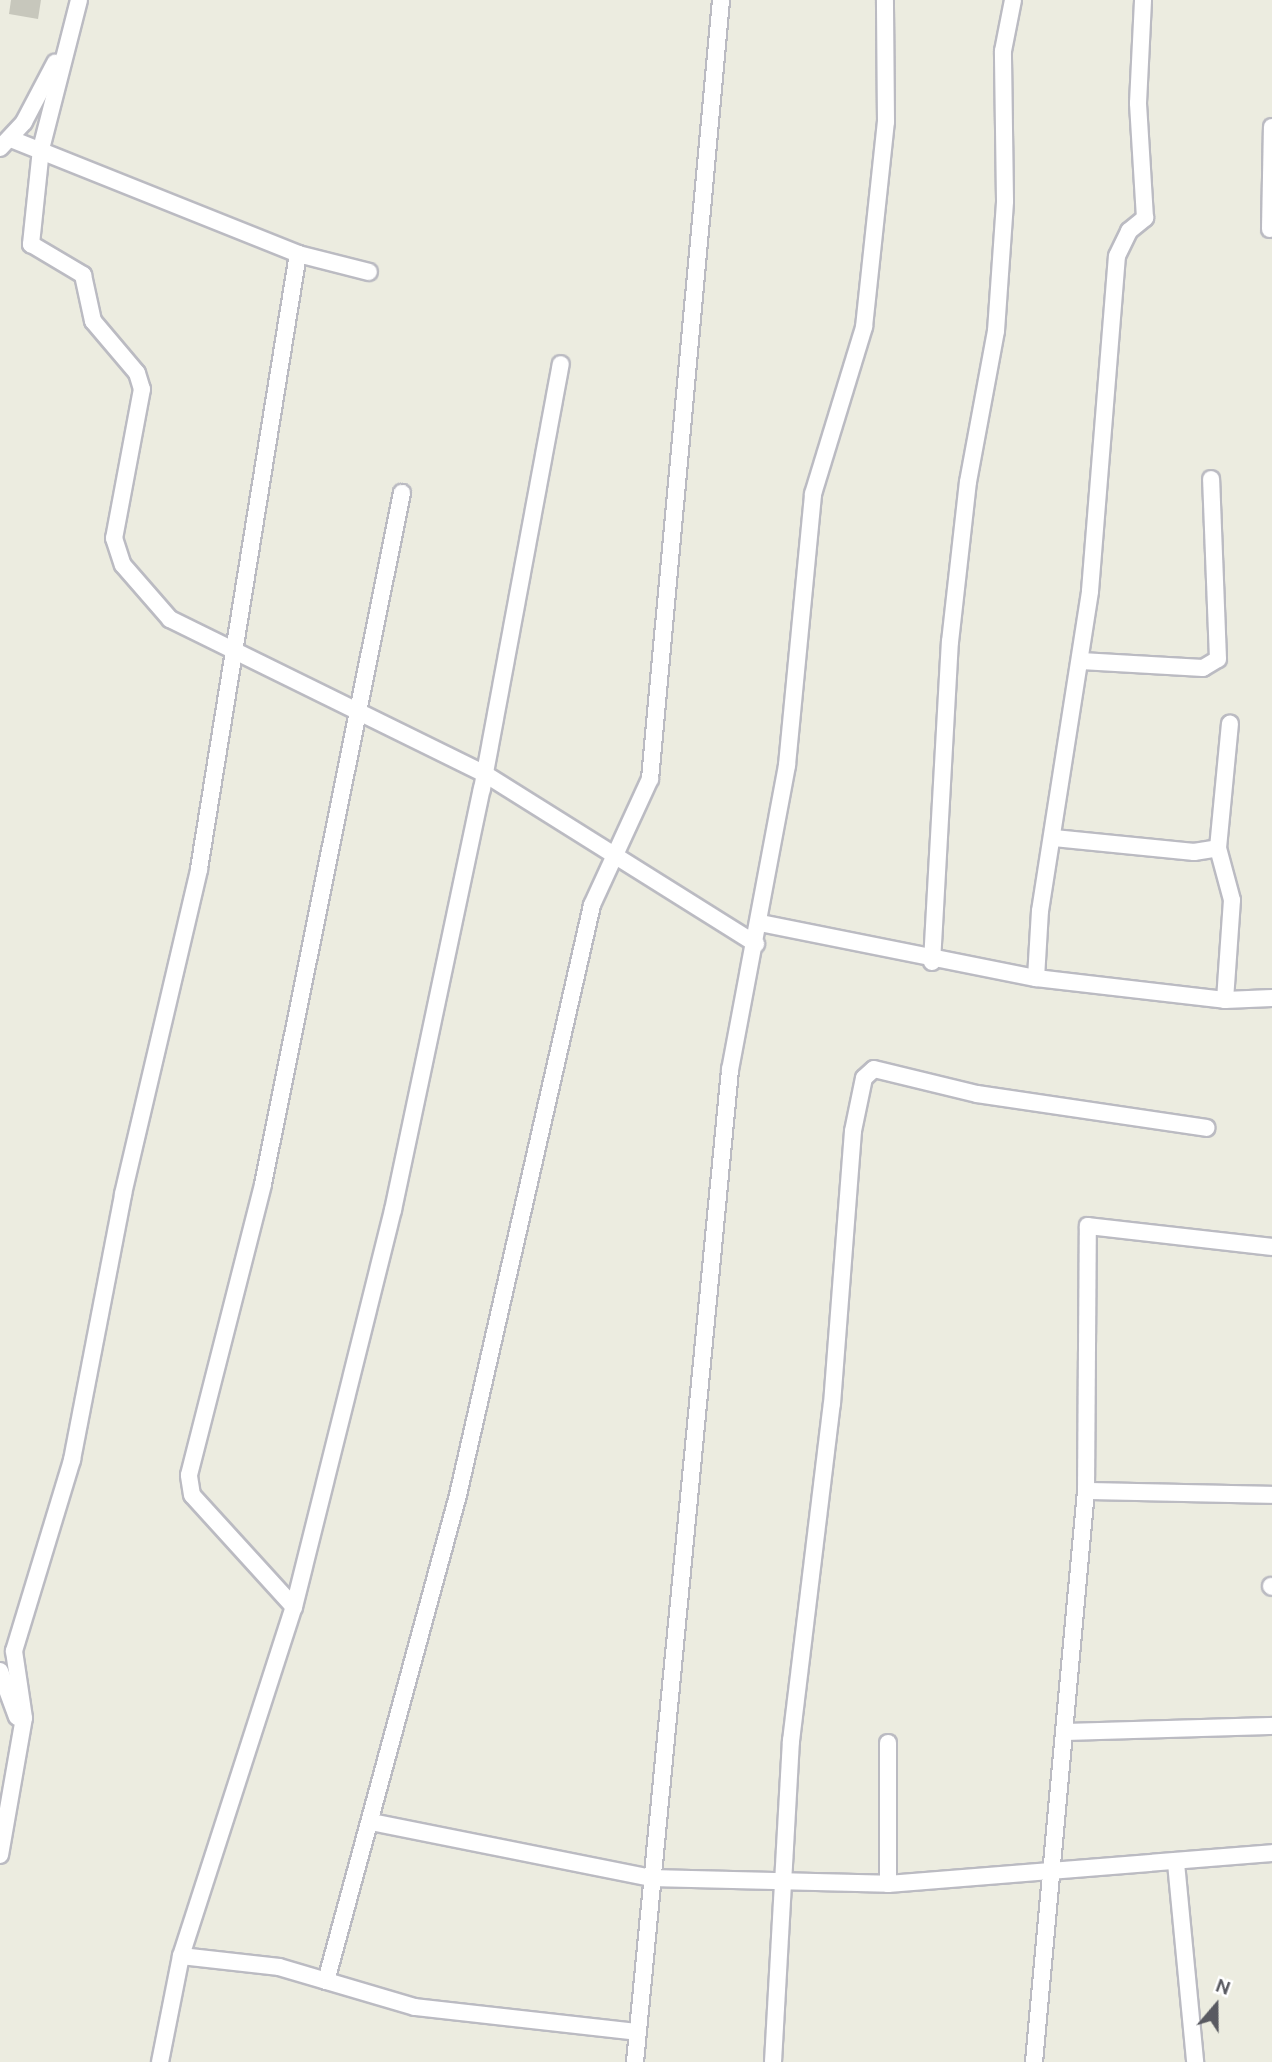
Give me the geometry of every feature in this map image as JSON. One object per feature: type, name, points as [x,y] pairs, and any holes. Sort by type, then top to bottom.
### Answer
[{"type":"street","points":[[79,0],[65,45],[41,149],[31,244],[83,275],[93,321],[137,373],[142,389],[116,552],[170,619],[360,708],[485,774],[756,944]]},
{"type":"street","points":[[326,1981],[458,1495],[571,984],[612,854],[650,779],[722,0]]},
{"type":"street","points":[[635,2062],[650,1878],[730,1070],[760,923],[787,765],[813,494],[864,327],[886,122],[885,0]]},
{"type":"street","points":[[932,962],[950,642],[968,482],[996,331],[1005,201],[1003,51],[1013,0]]},
{"type":"street","points":[[1035,978],[1081,661],[1117,256],[1129,231],[1145,218],[1138,103],[1143,0]]},
{"type":"street","points":[[65,45],[6,143],[41,149],[298,254],[369,272]]},
{"type":"street","points":[[1270,229],[1272,127]]},
{"type":"street","points":[[0,1855],[3,1825],[23,1732],[14,1651],[72,1460],[124,1194],[199,869],[298,254]]},
{"type":"street","points":[[160,2062],[180,1956],[294,1607],[393,1210],[485,774],[561,364]]},
{"type":"street","points":[[1081,661],[1203,668],[1218,659],[1211,479]]},
{"type":"street","points":[[294,1607],[192,1495],[189,1475],[263,1184],[402,493]]},
{"type":"street","points":[[1225,1000],[1232,900],[1218,848],[1230,724]]},
{"type":"street","points":[[1054,838],[1194,852],[1218,848]]},
{"type":"street","points":[[760,923],[932,962],[1035,978],[1225,1000],[1272,998]]},
{"type":"street","points":[[773,2062],[791,1741],[832,1405],[853,1131],[864,1079],[873,1069],[977,1094],[1207,1128]]},
{"type":"street","points":[[1034,2062],[1055,1871],[1086,1491],[1088,1226],[1272,1247]]},
{"type":"street","points":[[1086,1491],[1272,1496]]},
{"type":"street","points":[[0,1671],[23,1732]]},
{"type":"street","points":[[1065,1732],[1272,1726]]},
{"type":"street","points":[[888,1743],[888,1884]]},
{"type":"street","points":[[371,1822],[650,1878],[888,1884],[1176,1863],[1272,1853]]},
{"type":"street","points":[[1176,1863],[1195,2062]]},
{"type":"street","points":[[180,1956],[279,1967],[415,2007],[638,2032]]},
{"type":"building","points":[[11,0],[41,0],[38,19],[9,14]]}]
